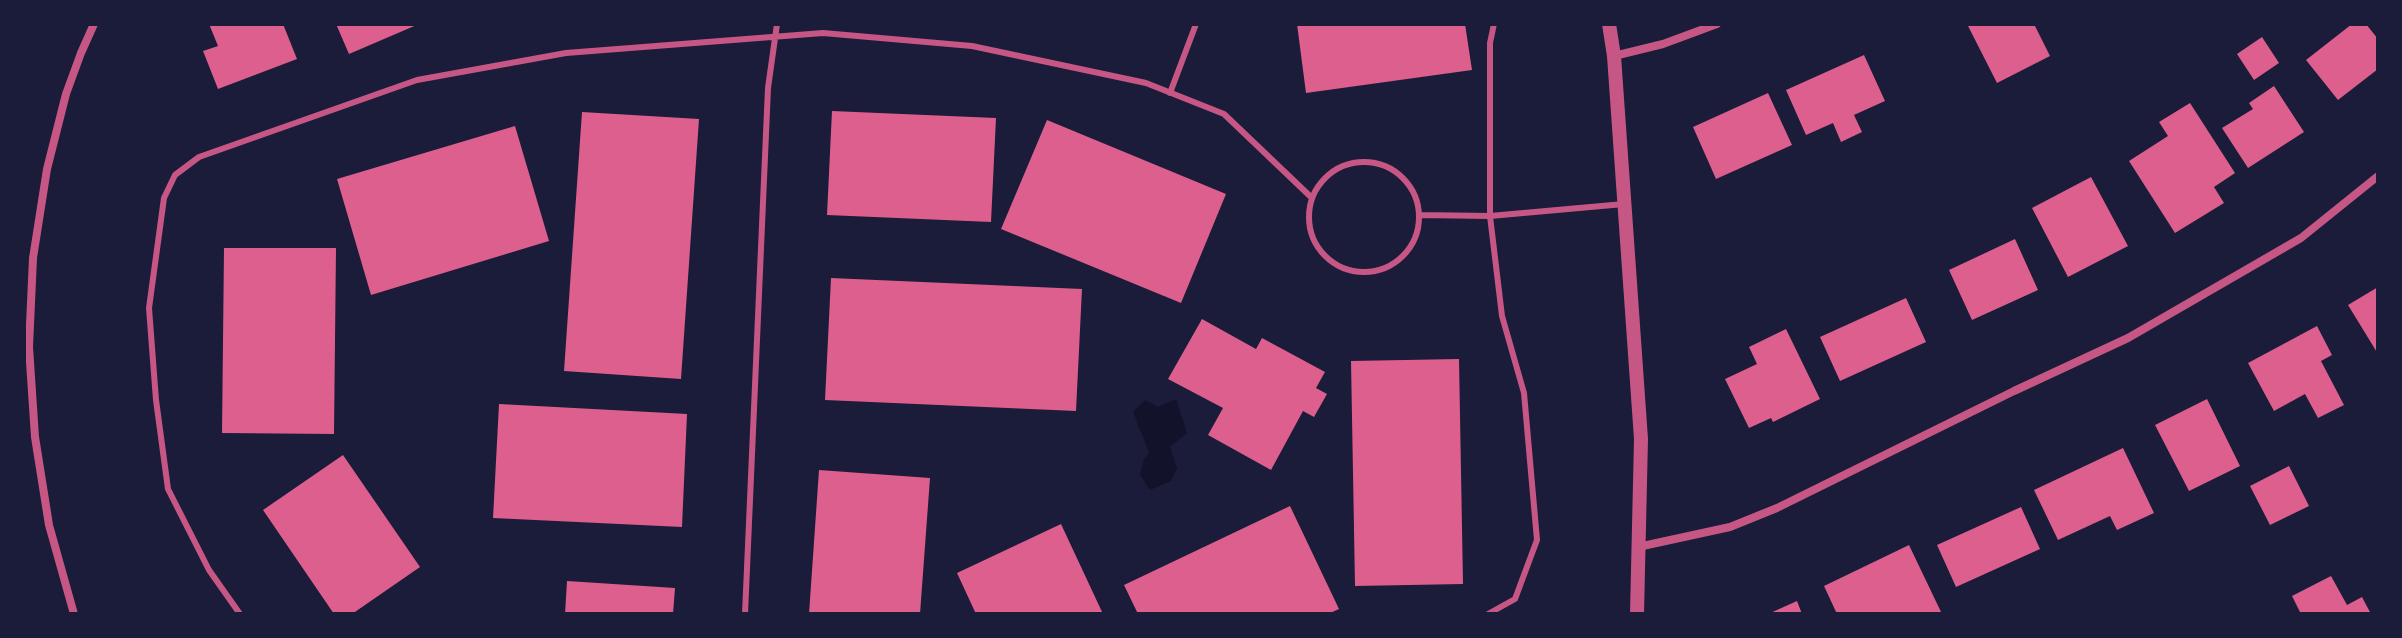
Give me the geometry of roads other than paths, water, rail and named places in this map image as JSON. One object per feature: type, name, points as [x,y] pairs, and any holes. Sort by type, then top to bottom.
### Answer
[{"type":"street","points":[[74,614],[47,510],[35,437],[29,347],[33,258],[47,169],[66,94],[94,24]]},
{"type":"street","points":[[1609,24],[1614,56],[1641,439],[1637,614]]},
{"type":"street","points":[[1614,56],[1663,44],[1717,24]]},
{"type":"street","points":[[1638,548],[1730,527],[1777,508],[2128,338],[2301,238],[2378,176]]},
{"type":"lane","points":[[745,614],[768,88],[777,24]]},
{"type":"lane","points":[[1170,93],[1196,24]]},
{"type":"lane","points":[[1488,614],[1515,599],[1537,540],[1524,393],[1502,316],[1490,216],[1490,59],[1494,24]]},
{"type":"lane","points":[[240,614],[209,570],[168,489],[156,400],[149,308],[164,198],[175,175],[199,157],[417,80],[566,53],[823,33],[972,46],[1146,83],[1224,114],[1312,198]]},
{"type":"lane","points":[[1362,161],[1384,165],[1402,176],[1415,194],[1420,215],[1416,237],[1405,255],[1387,268],[1366,273],[1344,269],[1326,258],[1313,240],[1308,219],[1312,198],[1323,179],[1341,167],[1362,161]]},
{"type":"lane","points":[[1420,215],[1490,216],[1624,204]]}]
